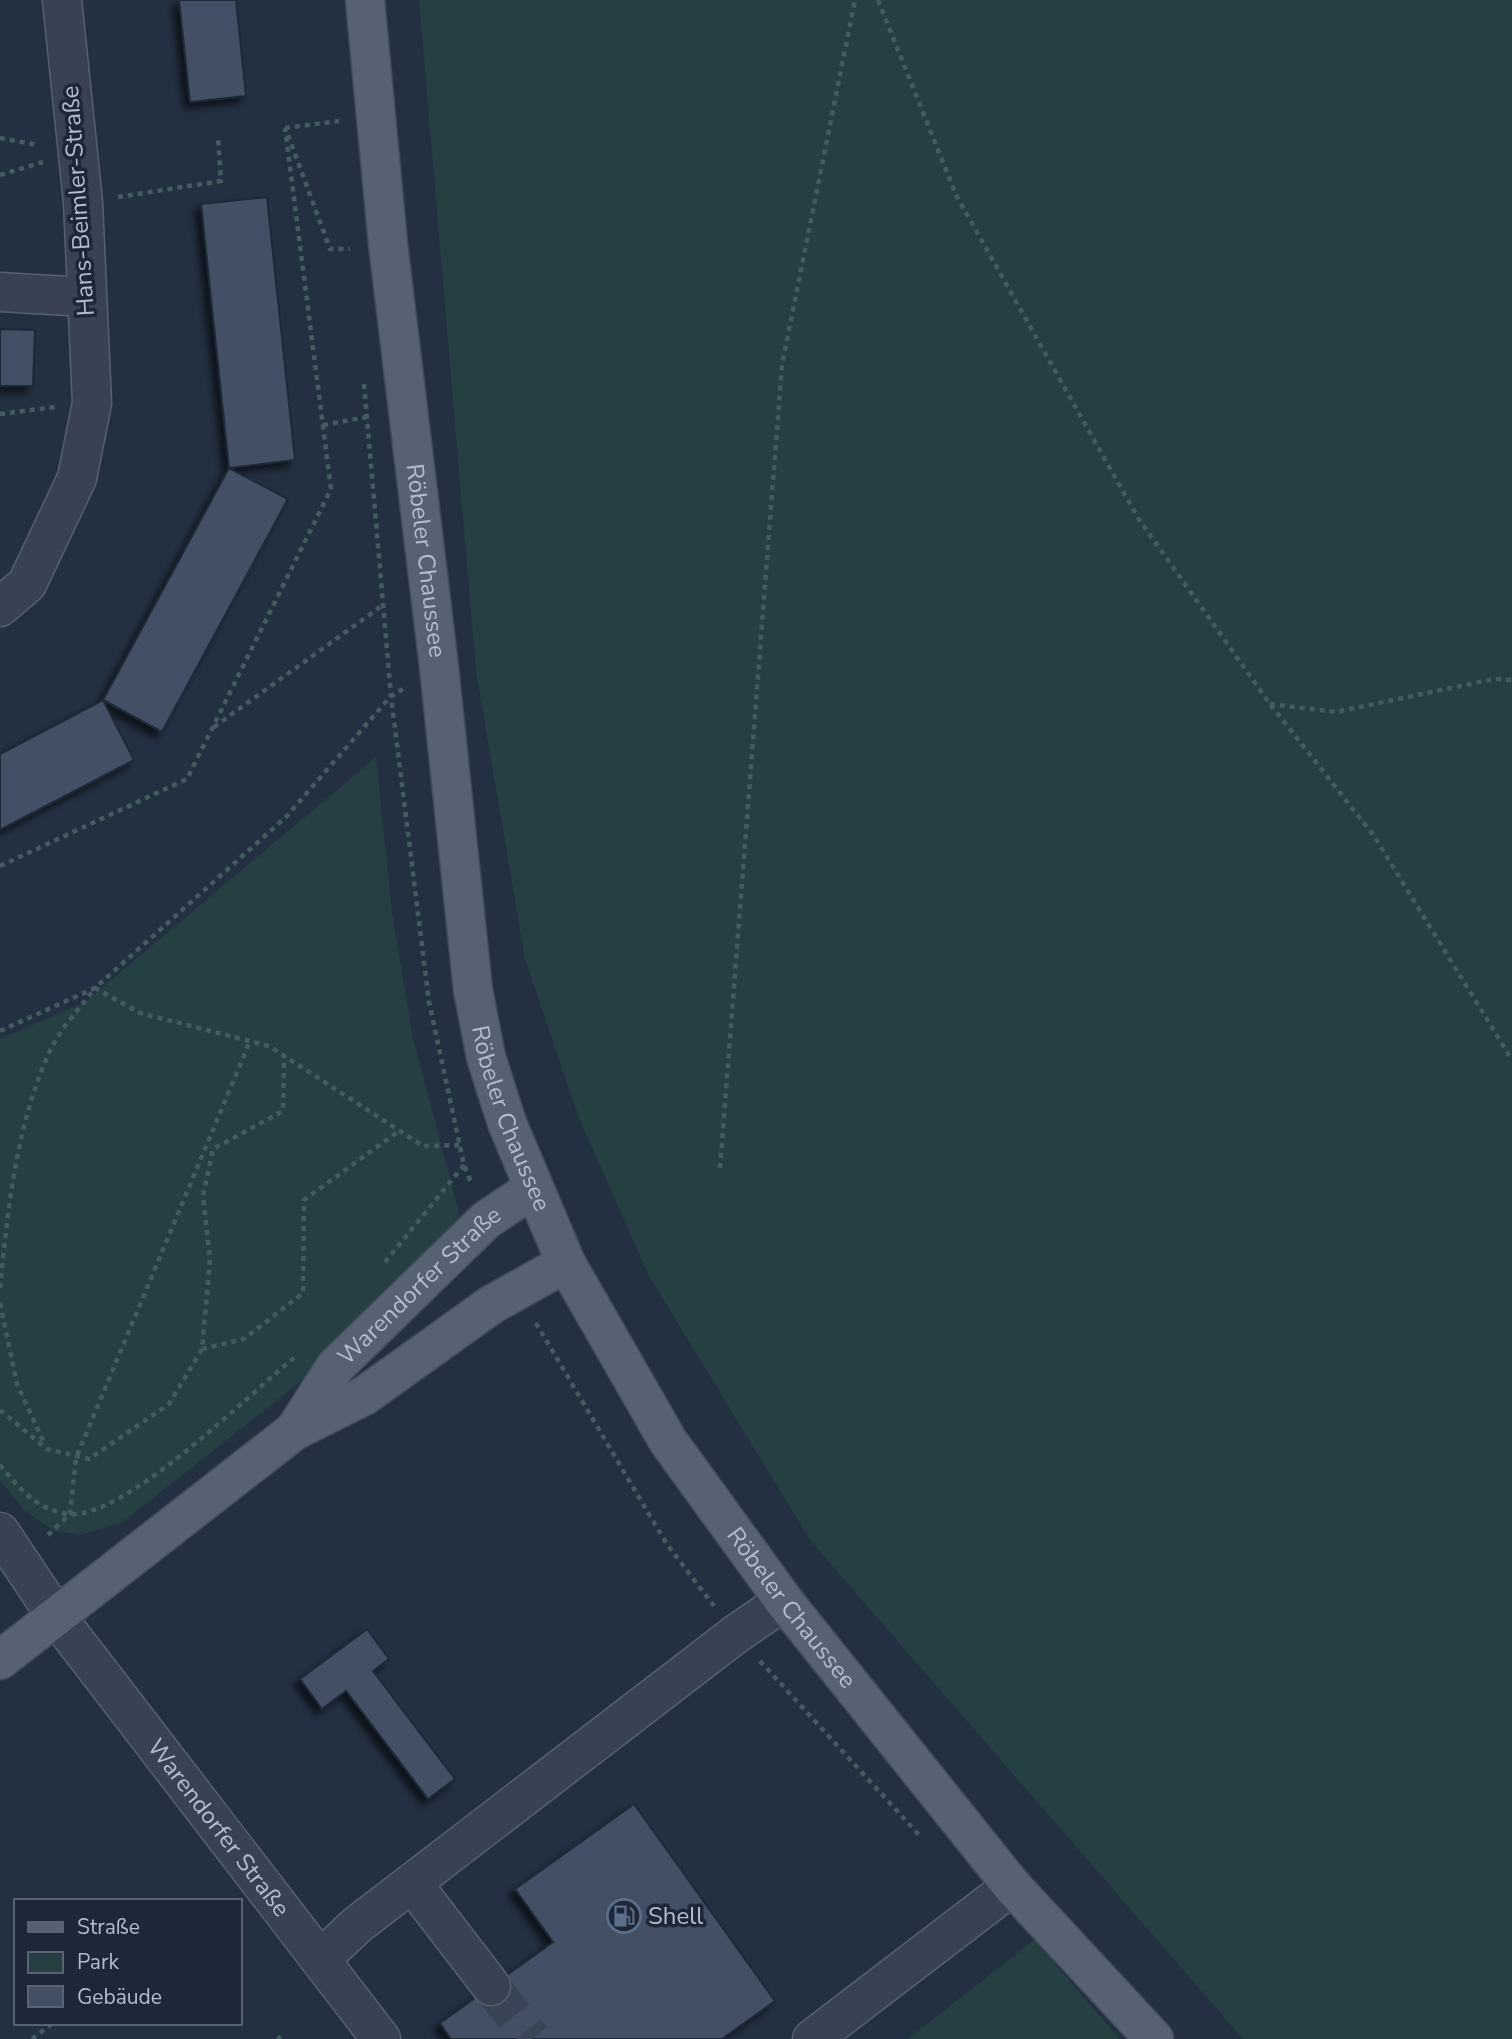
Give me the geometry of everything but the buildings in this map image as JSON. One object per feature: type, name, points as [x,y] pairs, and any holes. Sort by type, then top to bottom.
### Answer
[{"type":"main road","name":"Röbeler Chaussee","points":[[365,0],[388,244],[439,667],[473,990],[486,1057],[507,1123],[566,1263],[668,1441],[784,1601],[1012,1886],[1154,2039]]},
{"type":"main road","name":"Warendorfer Straße","points":[[294,1432],[335,1367],[486,1220],[534,1188]]},
{"type":"main road","name":"Warendorfer Straße","points":[[0,1660],[294,1432],[364,1396],[499,1300],[566,1263]]},
{"type":"street","name":"Hans-Beimler-Straße","points":[[0,607],[27,583],[77,478],[92,403],[85,297],[83,202],[62,0]]},
{"type":"street","points":[[0,292],[85,297]]},
{"type":"street","points":[[0,1532],[56,1616]]},
{"type":"street","points":[[322,1958],[357,1925],[736,1634],[784,1601]]},
{"type":"street","name":"Warendorfer Straße","points":[[56,1616],[322,1958],[381,2039]]},
{"type":"street","points":[[412,1883],[491,1986]]},
{"type":"street","points":[[814,2037],[1012,1886]]},
{"type":"path","points":[[720,1168],[782,365],[855,0]]},
{"type":"path","points":[[878,0],[956,195],[1138,518],[1270,704],[1374,836],[1512,1060]]},
{"type":"path","points":[[285,128],[339,121]]},
{"type":"path","points":[[285,128],[330,249],[351,249]]},
{"type":"path","points":[[0,866],[187,779],[331,489],[285,128]]},
{"type":"path","points":[[83,202],[221,181],[218,137]]},
{"type":"path","points":[[0,414],[92,403]]},
{"type":"path","points":[[324,425],[367,417]]},
{"type":"path","points":[[214,728],[383,605]]},
{"type":"path","points":[[0,1288],[7,1221],[21,1135],[49,1052],[95,988],[286,817],[391,696],[439,667]]},
{"type":"path","points":[[1270,704],[1336,712],[1494,679],[1512,680]]},
{"type":"path","points":[[383,1265],[464,1164],[429,1002],[391,696]]},
{"type":"path","points":[[0,1031],[95,988]]},
{"type":"path","points":[[95,988],[140,1013],[250,1041],[284,1054],[423,1146],[460,1145]]},
{"type":"path","points":[[70,1514],[76,1458],[250,1041]]},
{"type":"path","points":[[0,1410],[47,1449],[89,1459],[169,1404],[202,1349],[211,1260],[202,1196],[213,1149],[283,1111],[284,1054]]},
{"type":"path","points":[[202,1349],[244,1339],[303,1293],[304,1200],[399,1130]]},
{"type":"path","points":[[0,1303],[17,1384],[47,1449]]},
{"type":"path","points":[[0,1465],[38,1505],[70,1514],[105,1507],[204,1437],[303,1350]]},
{"type":"path","points":[[33,2039],[50,2025]]},
{"type":"green space","points":[[419,0],[1512,0],[1512,2039],[1243,2039],[810,1540],[649,1276],[579,1118],[525,959],[476,671]]},
{"type":"green space","points":[[376,757],[392,912],[413,1038],[460,1216],[314,1371],[123,1522],[81,1535],[54,1531],[24,1510],[0,1480],[0,1039],[85,1002]]},
{"type":"green space","points":[[1049,1928],[1055,1964],[1120,2039],[908,2039]]},
{"type":"tunnel","points":[[491,1986],[532,2039]]},
{"type":"place","name":"Shell","points":[[624,1916]]}]
